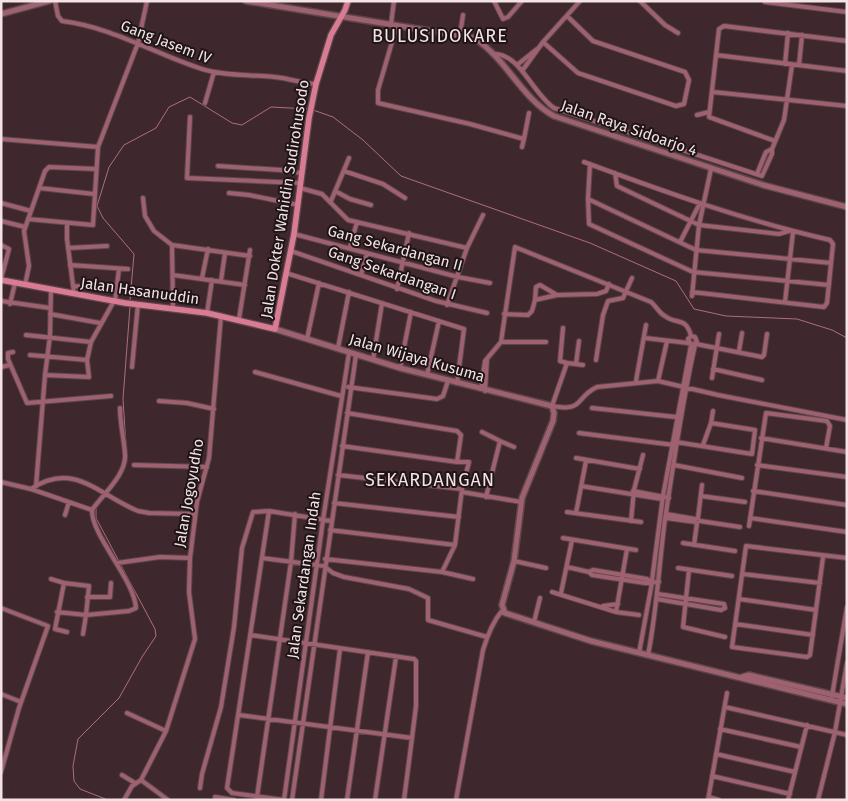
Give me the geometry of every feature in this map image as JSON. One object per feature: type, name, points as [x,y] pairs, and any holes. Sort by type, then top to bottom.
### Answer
[{"type":"main road","name":"Jalan Dokter Wahidin Sudirohusodo","points":[[275,329],[294,234],[309,118],[316,84],[331,35],[348,1]]},
{"type":"main road","name":"Jalan Hasanuddin","points":[[1,280],[125,303],[208,312],[275,329]]},
{"type":"street","points":[[1,14],[49,1]]},
{"type":"street","name":"Gang Jasem IV","points":[[56,1],[58,16],[62,21],[89,26],[138,43],[202,69],[316,84]]},
{"type":"street","points":[[28,219],[67,224],[93,224],[98,147],[138,43],[147,1]]},
{"type":"street","name":"Jalan Raya Sidoarjo 4","points":[[246,1],[460,34],[474,38],[496,54],[535,104],[554,116],[736,177],[789,193],[847,207]]},
{"type":"street","points":[[394,1],[394,25],[378,90],[378,103],[470,124],[524,139]]},
{"type":"street","points":[[494,1],[503,18],[508,17],[522,1]]},
{"type":"street","points":[[522,71],[542,42],[580,1]]},
{"type":"street","points":[[640,1],[665,25],[678,34]]},
{"type":"street","points":[[808,8],[809,1]]},
{"type":"street","points":[[765,2],[847,12]]},
{"type":"street","points":[[460,34],[463,15]]},
{"type":"street","points":[[542,42],[578,73],[676,106],[684,104],[689,80],[685,72],[593,41],[567,16]]},
{"type":"street","points":[[775,141],[711,119],[708,112],[720,28],[847,41]]},
{"type":"street","points":[[785,64],[788,34]]},
{"type":"street","points":[[799,65],[802,35]]},
{"type":"street","points":[[517,65],[537,49]]},
{"type":"street","points":[[496,54],[508,57],[517,65],[541,98],[554,108],[757,174],[764,174],[784,120],[792,65]]},
{"type":"street","points":[[716,55],[847,71]]},
{"type":"street","points":[[205,103],[214,72]]},
{"type":"street","points":[[712,92],[847,106]]},
{"type":"street","points":[[697,115],[708,112]]},
{"type":"street","points":[[522,147],[529,113]]},
{"type":"street","points":[[190,117],[187,178],[300,185],[322,194],[331,201],[343,217],[467,248]]},
{"type":"street","points":[[1,139],[98,147]]},
{"type":"street","points":[[331,201],[349,158]]},
{"type":"street","points":[[584,162],[702,203],[791,232],[830,240],[833,244],[827,303],[824,307],[692,294],[702,203],[711,169]]},
{"type":"street","points":[[590,164],[589,224],[693,272],[829,285]]},
{"type":"street","points":[[218,166],[281,170],[301,174]]},
{"type":"street","points":[[25,285],[29,266],[24,242],[25,226],[45,171],[50,167],[96,169]]},
{"type":"street","points":[[736,177],[740,169]]},
{"type":"street","points":[[344,171],[383,184],[405,198]]},
{"type":"street","points":[[615,173],[617,186],[699,226],[779,234],[791,232]]},
{"type":"street","points":[[39,188],[94,194]]},
{"type":"street","points":[[335,191],[350,199],[371,205]]},
{"type":"street","points":[[228,193],[249,194],[298,205]]},
{"type":"street","points":[[143,198],[145,216],[154,231],[172,244],[250,256]]},
{"type":"street","points":[[588,199],[696,250],[831,263]]},
{"type":"street","points":[[1,203],[31,212]]},
{"type":"street","points":[[680,242],[702,203]]},
{"type":"street","points":[[447,305],[467,248],[483,215]]},
{"type":"street","points":[[1,221],[25,226]]},
{"type":"street","points":[[350,247],[357,222]]},
{"type":"street","points":[[67,224],[74,294]]},
{"type":"street","points":[[785,302],[791,232]]},
{"type":"street","points":[[397,289],[409,233]]},
{"type":"street","name":"Gang Sekardangan II","points":[[294,234],[350,247],[458,277],[490,283]]},
{"type":"street","points":[[172,244],[173,308]]},
{"type":"street","points":[[1,245],[9,249],[1,280]]},
{"type":"street","points":[[68,248],[107,246]]},
{"type":"street","points":[[483,390],[487,359],[501,342],[515,247],[651,302],[665,317],[682,321],[689,328],[691,336],[688,339],[693,344]]},
{"type":"street","points":[[202,278],[208,249]]},
{"type":"street","points":[[239,319],[250,250]]},
{"type":"street","name":"Gang Sekardangan I","points":[[291,251],[447,305],[487,313]]},
{"type":"street","points":[[221,281],[225,253]]},
{"type":"street","points":[[361,275],[367,253]]},
{"type":"street","points":[[70,265],[128,269]]},
{"type":"street","points":[[45,375],[89,377],[87,360],[91,342],[114,301],[118,269]]},
{"type":"street","points":[[286,273],[464,329],[457,383]]},
{"type":"street","points":[[173,275],[245,285]]},
{"type":"street","points":[[596,360],[603,315],[608,301],[623,298],[632,278]]},
{"type":"street","points":[[208,312],[212,280]]},
{"type":"street","points":[[10,304],[15,283]]},
{"type":"street","points":[[307,339],[319,283]]},
{"type":"street","points":[[535,300],[557,295],[603,292],[606,283]]},
{"type":"street","points":[[504,314],[528,315],[532,311],[536,287],[540,285],[557,295]]},
{"type":"street","points":[[73,286],[116,289]]},
{"type":"street","points":[[36,486],[42,403],[50,336],[51,290]]},
{"type":"street","points":[[338,348],[349,292]]},
{"type":"street","points":[[1,302],[50,308]]},
{"type":"street","points":[[373,360],[382,303]]},
{"type":"street","points":[[132,367],[137,304]]},
{"type":"street","points":[[400,368],[410,312]]},
{"type":"street","points":[[50,314],[100,323]]},
{"type":"street","name":"Jalan Jogoyudho","points":[[141,780],[166,731],[195,638],[189,592],[190,558],[195,514],[207,466],[214,409],[221,316]]},
{"type":"street","points":[[428,375],[438,321]]},
{"type":"street","points":[[636,382],[646,325]]},
{"type":"street","points":[[563,328],[560,361],[583,365]]},
{"type":"street","name":"Jalan Wijaya Kusuma","points":[[275,329],[400,368],[552,406]]},
{"type":"street","points":[[739,351],[742,333]]},
{"type":"street","points":[[712,378],[719,334]]},
{"type":"street","points":[[645,338],[763,356],[767,334]]},
{"type":"street","points":[[26,335],[50,336],[91,342]]},
{"type":"street","points":[[639,653],[651,588],[650,581],[662,497],[676,417],[693,344],[697,338],[691,336]]},
{"type":"street","points":[[576,364],[579,341]]},
{"type":"street","points":[[658,381],[667,341]]},
{"type":"street","points":[[501,342],[546,342]]},
{"type":"street","points":[[13,352],[8,354],[10,365],[26,402],[29,404],[111,396]]},
{"type":"street","name":"Jalan Sekardangan Indah","points":[[284,800],[333,451],[349,353]]},
{"type":"street","points":[[30,355],[87,360]]},
{"type":"street","name":"Jalan Sekardangan Indah","points":[[292,800],[324,566],[356,355]]},
{"type":"street","points":[[505,613],[502,605],[514,561],[521,502],[554,416],[552,406],[567,363]]},
{"type":"street","points":[[1,367],[10,365]]},
{"type":"street","points":[[713,369],[762,380]]},
{"type":"street","points":[[255,372],[341,396]]},
{"type":"street","points":[[343,386],[437,399],[442,396],[448,381]]},
{"type":"street","points":[[552,406],[575,407],[590,391],[597,387],[658,381],[847,420]]},
{"type":"street","points":[[648,655],[658,594],[666,516],[678,444],[684,386]]},
{"type":"street","points":[[159,401],[187,403],[214,409]]},
{"type":"street","points":[[58,612],[86,615],[129,611],[136,608],[117,563],[94,523],[92,510],[124,467],[126,455],[120,425],[120,408]]},
{"type":"street","points":[[592,408],[676,417]]},
{"type":"street","points":[[702,445],[711,423],[713,411]]},
{"type":"street","points":[[749,526],[765,416],[769,412],[827,421],[830,426],[826,448]]},
{"type":"street","points":[[347,413],[460,432],[457,462]]},
{"type":"street","points":[[579,433],[702,445],[752,454],[755,430],[711,423]]},
{"type":"street","points":[[482,432],[514,447]]},
{"type":"street","points":[[761,438],[847,452]]},
{"type":"street","points":[[486,497],[500,441]]},
{"type":"street","points":[[342,446],[470,463],[462,490],[455,545],[442,572]]},
{"type":"street","points":[[333,451],[341,452]]},
{"type":"street","points":[[631,521],[632,492],[643,455]]},
{"type":"street","points":[[576,458],[640,469]]},
{"type":"street","points":[[576,513],[586,461]]},
{"type":"street","points":[[757,464],[847,478]]},
{"type":"street","points":[[134,465],[207,466]]},
{"type":"street","points":[[674,466],[742,478]]},
{"type":"street","points":[[338,475],[462,490],[486,497],[521,502]]},
{"type":"street","points":[[32,489],[36,486],[65,478],[80,480],[125,506],[149,513],[195,514]]},
{"type":"street","points":[[1,482],[32,489],[92,510]]},
{"type":"street","points":[[694,544],[702,485]]},
{"type":"street","points":[[581,486],[669,498]]},
{"type":"street","points":[[754,491],[847,505]]},
{"type":"street","points":[[701,496],[745,502]]},
{"type":"street","points":[[662,497],[668,503]]},
{"type":"street","points":[[65,515],[69,502]]},
{"type":"street","points":[[334,503],[459,517]]},
{"type":"street","points":[[200,788],[204,765],[221,707],[234,627],[242,548],[253,512],[268,511],[295,514],[331,521]]},
{"type":"street","points":[[268,511],[228,788],[230,792],[284,800]]},
{"type":"street","points":[[568,512],[641,522]]},
{"type":"street","points":[[257,797],[295,514]]},
{"type":"street","points":[[666,516],[740,526]]},
{"type":"street","points":[[750,518],[846,531],[847,525]]},
{"type":"street","points":[[330,530],[455,545]]},
{"type":"street","points":[[563,538],[636,550]]},
{"type":"street","points":[[561,593],[572,540]]},
{"type":"street","points":[[683,543],[735,551]]},
{"type":"street","points":[[823,557],[810,655],[806,657],[732,647],[746,546],[823,557],[847,558]]},
{"type":"street","points":[[616,612],[624,577],[627,549]]},
{"type":"street","points":[[117,563],[160,556],[190,558]]},
{"type":"street","points":[[262,558],[324,566],[334,573],[344,576],[409,588],[425,595],[429,601],[428,620],[486,637]]},
{"type":"street","points":[[326,559],[442,572],[473,579]]},
{"type":"street","points":[[514,561],[546,568]]},
{"type":"street","points":[[567,566],[589,572],[593,570],[612,576],[659,582]]},
{"type":"street","points":[[678,568],[732,576]]},
{"type":"street","points":[[690,570],[683,627],[725,637]]},
{"type":"street","points":[[743,574],[820,583]]},
{"type":"street","points":[[52,579],[64,583],[88,585],[83,634]]},
{"type":"street","points":[[55,629],[64,583]]},
{"type":"street","points":[[87,597],[110,597],[110,583]]},
{"type":"street","points":[[651,588],[658,594],[721,610],[725,608],[724,604],[686,600]]},
{"type":"street","points":[[552,592],[603,606],[616,612],[639,615]]},
{"type":"street","points":[[534,622],[540,598]]},
{"type":"street","points":[[739,599],[816,610]]},
{"type":"street","points":[[603,606],[618,604]]},
{"type":"street","points":[[832,697],[847,607]]},
{"type":"street","points":[[1,608],[67,632]]},
{"type":"street","points":[[456,800],[486,637],[499,614],[505,613],[639,653],[742,677],[747,681],[844,700]]},
{"type":"street","points":[[736,624],[814,635]]},
{"type":"street","points":[[1,772],[21,702],[48,626]]},
{"type":"street","points":[[644,632],[651,633]]},
{"type":"street","points":[[250,635],[416,661],[416,706],[404,800]]},
{"type":"street","points":[[321,800],[340,649]]},
{"type":"street","points":[[347,800],[368,652]]},
{"type":"street","points":[[376,800],[396,657]]},
{"type":"street","points":[[818,800],[844,700],[847,663]]},
{"type":"street","points":[[837,672],[846,673]]},
{"type":"street","points":[[720,800],[708,798],[727,692]]},
{"type":"street","points":[[1,694],[21,702]]},
{"type":"street","points":[[725,707],[847,735]]},
{"type":"street","points":[[127,713],[166,731]]},
{"type":"street","points":[[239,715],[412,738]]},
{"type":"street","points":[[788,800],[807,725]]},
{"type":"street","points":[[720,729],[801,747]]},
{"type":"street","points":[[716,754],[795,772]]},
{"type":"street","points":[[122,775],[136,783]]},
{"type":"street","points":[[712,776],[790,794]]},
{"type":"street","points":[[124,800],[136,783],[141,780],[168,800]]},
{"type":"street","points":[[215,797],[234,800]]},
{"type":"waterway","points":[[130,300],[134,254],[103,218],[97,206],[109,167],[124,145],[156,128],[169,107],[190,97],[232,123],[242,125],[271,107],[309,109]]},
{"type":"waterway","points":[[313,110],[333,117],[363,140],[401,176],[590,243],[676,281],[694,309],[726,316],[797,319],[832,330],[847,338]]},
{"type":"waterway","points":[[126,445],[123,399],[130,307]]},
{"type":"waterway","points":[[125,467],[127,456]]},
{"type":"waterway","points":[[101,501],[96,508],[96,518],[155,629],[156,636],[119,698],[78,739],[73,766],[74,781],[80,789],[108,800]]},
{"type":"district","name":"BULUSIDOKARE","points":[[440,36]]},
{"type":"district","name":"SEKARDANGAN","points":[[430,480]]}]
